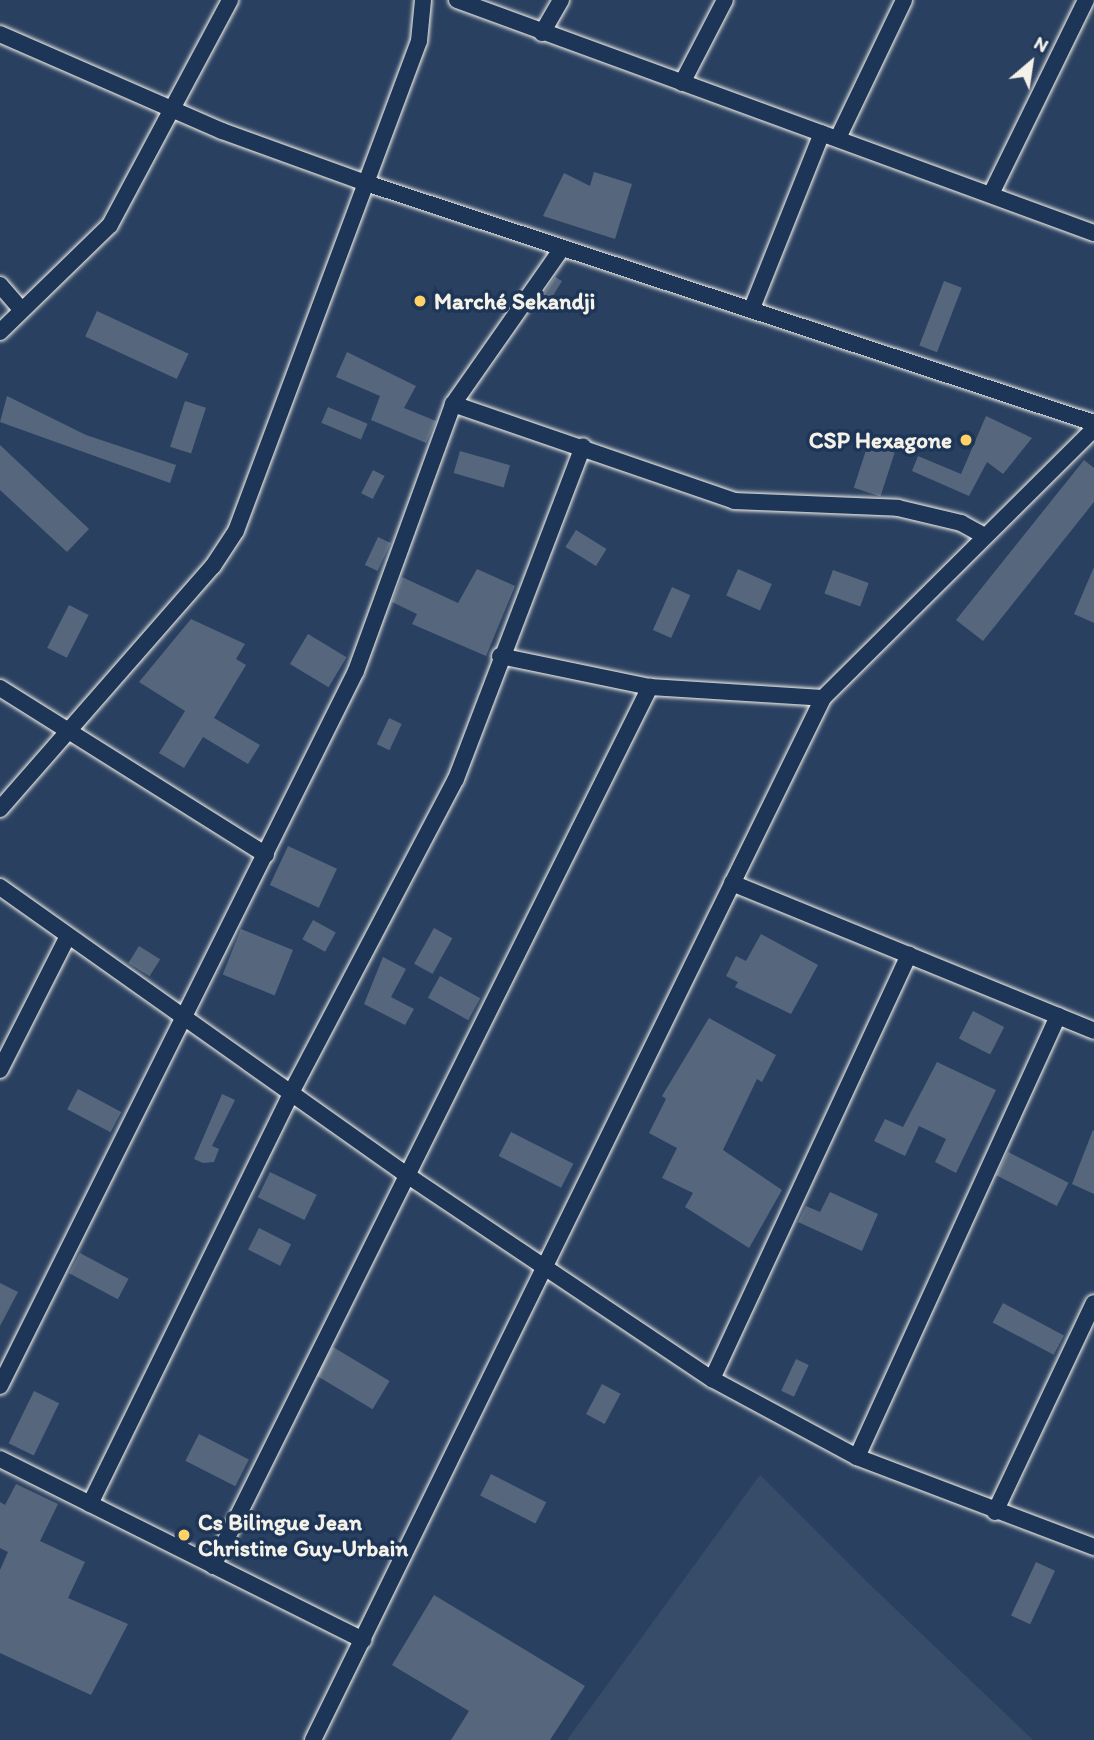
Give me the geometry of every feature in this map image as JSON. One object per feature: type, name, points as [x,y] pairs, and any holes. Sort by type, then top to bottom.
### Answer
[{"type":"street","points":[[0,332],[110,225],[175,109],[230,0]]},
{"type":"street","points":[[0,809],[70,733],[214,566],[236,531],[363,182],[419,41],[424,0]]},
{"type":"street","points":[[457,0],[1094,233]]},
{"type":"street","points":[[542,33],[561,0]]},
{"type":"street","points":[[682,83],[725,0]]},
{"type":"street","points":[[752,308],[830,136],[904,0]]},
{"type":"street","points":[[991,194],[1086,0]]},
{"type":"street","points":[[0,34],[175,109],[363,182],[560,251],[752,308],[1094,423]]},
{"type":"street","points":[[0,1386],[356,671],[453,404],[560,251]]},
{"type":"street","points":[[0,285],[22,310]]},
{"type":"street","points":[[453,404],[583,446],[734,500],[898,508],[961,523],[984,536]]},
{"type":"street","points":[[313,1740],[548,1267],[823,698],[1094,429]]},
{"type":"street","points":[[90,1504],[292,1091],[456,779],[500,656],[583,446]]},
{"type":"street","points":[[500,656],[650,687],[823,698]]},
{"type":"street","points":[[214,1566],[404,1173],[650,687]]},
{"type":"street","points":[[0,688],[266,855]]},
{"type":"street","points":[[732,883],[1094,1031]]},
{"type":"street","points":[[0,887],[292,1091],[404,1173],[712,1379],[857,1457],[1094,1548]]},
{"type":"street","points":[[0,1070],[68,936]]},
{"type":"street","points":[[712,1379],[909,955]]},
{"type":"street","points":[[857,1457],[1058,1016]]},
{"type":"street","points":[[995,1512],[1094,1303]]},
{"type":"street","points":[[0,1459],[363,1640]]},
{"type":"shaded area","points":[[760,1475],[864,1579],[1033,1740],[567,1740]]},
{"type":"building","points":[[594,172],[632,184],[615,239],[543,216],[564,173],[590,186]]},
{"type":"building","points":[[555,277],[562,281],[543,312],[534,307]]},
{"type":"building","points":[[944,281],[962,288],[937,352],[919,345]]},
{"type":"building","points":[[97,311],[189,354],[177,379],[85,336]]},
{"type":"building","points":[[347,352],[416,386],[404,408],[436,421],[426,443],[371,420],[380,396],[336,377]]},
{"type":"building","points":[[7,396],[86,435],[176,465],[170,483],[0,422]]},
{"type":"building","points":[[185,401],[206,408],[191,453],[170,447]]},
{"type":"building","points":[[328,407],[368,424],[361,439],[321,423]]},
{"type":"building","points":[[986,416],[1032,438],[1003,474],[987,462],[969,496],[912,471],[918,456],[961,474]]},
{"type":"building","points":[[868,444],[895,453],[880,496],[854,488]]},
{"type":"building","points":[[0,445],[89,529],[67,552],[0,490]]},
{"type":"building","points":[[460,451],[510,465],[504,487],[454,473]]},
{"type":"building","points":[[1084,460],[1094,468],[1094,502],[983,641],[956,620]]},
{"type":"building","points":[[373,470],[385,476],[373,499],[361,493]]},
{"type":"building","points":[[576,530],[607,549],[596,566],[565,547]]},
{"type":"building","points":[[378,537],[391,543],[378,571],[365,565]]},
{"type":"building","points":[[1094,567],[1094,623],[1074,614]]},
{"type":"building","points":[[477,569],[515,586],[486,656],[412,624],[417,614],[392,602],[402,577],[458,603]]},
{"type":"building","points":[[738,569],[772,584],[760,611],[726,595]]},
{"type":"building","points":[[833,570],[869,583],[860,606],[824,593]]},
{"type":"building","points":[[672,587],[690,595],[671,638],[653,630]]},
{"type":"building","points":[[69,605],[89,615],[67,658],[47,648]]},
{"type":"building","points":[[191,619],[245,644],[236,659],[246,665],[214,718],[260,745],[248,764],[203,737],[184,768],[159,753],[185,711],[139,682]]},
{"type":"building","points":[[308,634],[347,657],[329,687],[290,664]]},
{"type":"building","points":[[389,718],[402,724],[389,750],[377,744]]},
{"type":"building","points":[[288,846],[337,869],[319,908],[270,885]]},
{"type":"building","points":[[313,920],[336,933],[325,952],[302,939]]},
{"type":"building","points":[[434,928],[452,938],[432,974],[414,964]]},
{"type":"building","points":[[241,929],[293,950],[275,995],[223,974]]},
{"type":"building","points":[[761,934],[818,965],[791,1014],[735,987],[738,982],[726,976],[736,956],[746,961]]},
{"type":"building","points":[[139,946],[160,959],[150,976],[128,963]]},
{"type":"building","points":[[383,957],[406,969],[391,997],[414,1009],[405,1025],[364,1004]]},
{"type":"building","points":[[440,976],[480,998],[468,1020],[428,998]]},
{"type":"building","points":[[973,1011],[1004,1027],[990,1055],[959,1039]]},
{"type":"building","points":[[709,1018],[776,1055],[762,1082],[757,1079],[723,1150],[782,1190],[749,1248],[685,1207],[693,1193],[662,1178],[677,1148],[649,1133],[666,1099],[662,1096]]},
{"type":"building","points":[[937,1062],[996,1090],[956,1173],[935,1162],[946,1139],[919,1126],[905,1156],[874,1141],[885,1119],[903,1127]]},
{"type":"building","points":[[78,1089],[121,1112],[110,1132],[67,1109]]},
{"type":"building","points":[[222,1094],[235,1100],[212,1146],[219,1149],[214,1162],[203,1163],[194,1159]]},
{"type":"building","points":[[1094,1131],[1094,1194],[1072,1184]]},
{"type":"building","points":[[511,1132],[573,1164],[561,1188],[499,1156]]},
{"type":"building","points":[[1008,1152],[1069,1183],[1057,1206],[996,1175]]},
{"type":"building","points":[[270,1172],[317,1195],[304,1220],[258,1197]]},
{"type":"building","points":[[830,1192],[878,1214],[862,1251],[798,1222],[806,1206],[820,1212]]},
{"type":"building","points":[[259,1228],[291,1244],[280,1266],[248,1249]]},
{"type":"building","points":[[80,1253],[129,1279],[118,1299],[69,1273]]},
{"type":"building","points":[[0,1283],[18,1292],[0,1326]]},
{"type":"building","points":[[1003,1303],[1064,1335],[1054,1355],[993,1322]]},
{"type":"building","points":[[333,1347],[390,1381],[373,1409],[316,1375]]},
{"type":"building","points":[[796,1359],[809,1365],[794,1397],[781,1391]]},
{"type":"building","points":[[602,1384],[621,1394],[605,1424],[586,1414]]},
{"type":"building","points":[[34,1391],[59,1403],[34,1455],[9,1443]]},
{"type":"building","points":[[199,1434],[249,1459],[235,1486],[185,1461]]},
{"type":"building","points":[[491,1474],[546,1502],[535,1524],[480,1495]]},
{"type":"building","points":[[16,1484],[58,1504],[40,1541],[85,1562],[68,1598],[128,1624],[91,1695],[0,1653],[0,1570],[8,1552],[0,1548],[0,1502],[5,1505]]},
{"type":"building","points":[[1036,1562],[1055,1571],[1030,1624],[1011,1615]]},
{"type":"building","points":[[434,1595],[585,1686],[550,1740],[451,1740],[469,1711],[392,1665]]},
{"type":"place","name":"Marché Sekandji","points":[[420,301]]},
{"type":"place","name":"CSP Hexagone","points":[[966,440]]},
{"type":"place","name":"Cs Bilingue Jean Christine Guy-Urbain","points":[[184,1535]]}]
